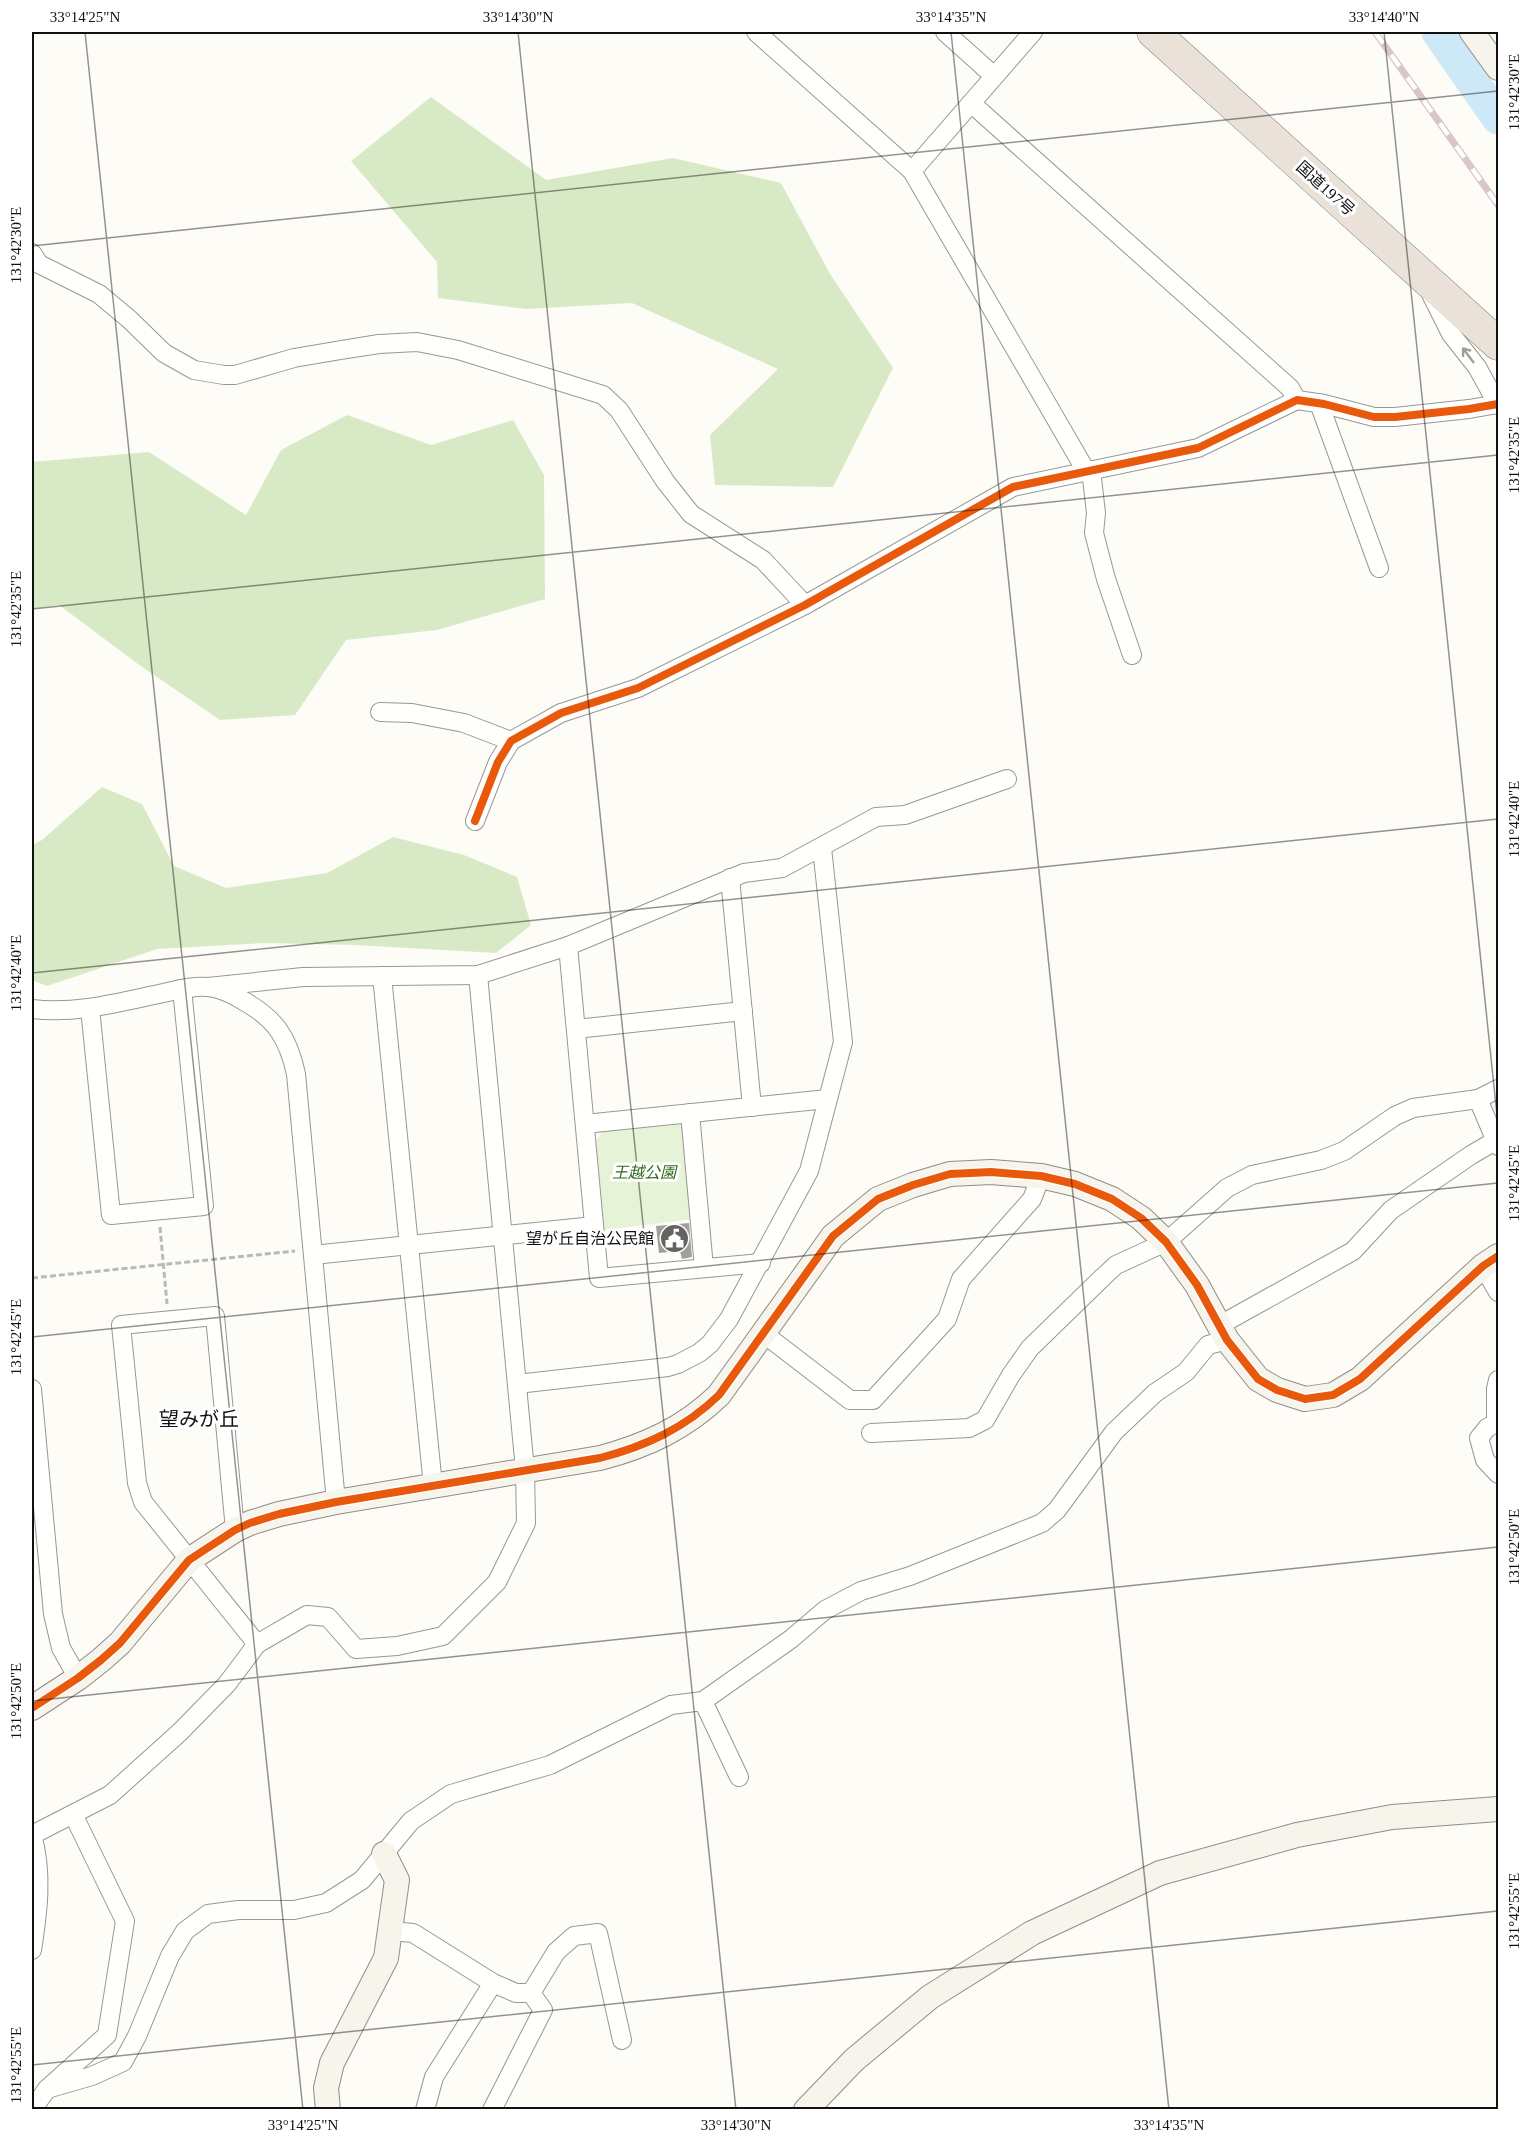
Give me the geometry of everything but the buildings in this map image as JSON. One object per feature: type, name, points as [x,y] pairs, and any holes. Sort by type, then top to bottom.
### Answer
[{"type":"highway","name":"国道197号","points":[[1153,32],[1498,344]]},
{"type":"street","points":[[756,32],[912,171],[1089,470],[1096,513],[1094,533],[1106,579],[1132,655]]},
{"type":"street","points":[[945,32],[994,76]]},
{"type":"street","points":[[912,171],[1033,32]]},
{"type":"street","points":[[1472,32],[1498,68]]},
{"type":"street","points":[[971,103],[1290,388],[1297,400]]},
{"type":"street","points":[[32,253],[39,264],[99,294],[157,347],[171,358],[194,370],[235,375],[294,358],[379,344],[417,342],[458,350],[603,395],[619,410],[665,482],[692,514],[763,560],[805,605]]},
{"type":"street","points":[[475,821],[498,762],[510,741],[561,713],[638,688],[805,605],[1013,487],[1198,448],[1297,400],[1319,403],[1374,417],[1395,417],[1498,404],[1477,367],[1451,334],[1421,273]]},
{"type":"street","points":[[1319,403],[1379,568]]},
{"type":"street","points":[[380,712],[412,713],[464,723],[510,741]]},
{"type":"street","points":[[32,1009],[64,1011],[90,1008],[182,989],[303,977],[478,975],[568,946],[744,873],[782,868],[876,817],[905,815],[1007,779]]},
{"type":"street","points":[[517,1384],[668,1367],[688,1360],[710,1344],[729,1319],[761,1263],[809,1171],[826,1099],[843,1042],[822,848]]},
{"type":"street","points":[[730,878],[752,1107]]},
{"type":"street","points":[[568,946],[599,1278],[761,1263]]},
{"type":"street","points":[[32,1950],[38,1912],[36,1850],[32,1835],[110,1795],[180,1732],[227,1684],[257,1644],[307,1615],[328,1617],[356,1649],[396,1646],[443,1636],[497,1582],[526,1523],[525,1470],[478,975]]},
{"type":"street","points":[[382,976],[433,1486]]},
{"type":"street","points":[[208,987],[235,995],[267,1016],[281,1032],[296,1074],[306,1253],[336,1502]]},
{"type":"street","points":[[90,1008],[111,1215],[204,1206],[182,989]]},
{"type":"street","points":[[576,1029],[743,1011]]},
{"type":"street","points":[[871,1433],[969,1428],[985,1420],[1011,1375],[1030,1348],[1116,1265],[1166,1242],[1227,1188],[1252,1175],[1321,1160],[1336,1154],[1395,1116],[1413,1108],[1478,1099],[1498,1089]]},
{"type":"street","points":[[585,1124],[826,1099]]},
{"type":"street","points":[[47,2089],[92,2076],[123,2062],[137,2036],[170,1956],[185,1931],[208,1914],[238,1910],[294,1910],[326,1903],[362,1880],[411,1821],[451,1794],[550,1765],[670,1706],[704,1701],[791,1639],[834,1605],[861,1591],[910,1576],[1042,1523],[1057,1510],[1114,1432],[1155,1393],[1186,1372],[1208,1345],[1223,1333],[1353,1251],[1391,1210],[1471,1155],[1497,1143],[1478,1099]]},
{"type":"street","points":[[690,1113],[704,1268]]},
{"type":"street","points":[[32,1708],[78,1678],[120,1643],[189,1560],[250,1523],[279,1514],[336,1502],[600,1458],[631,1450],[679,1427],[719,1395],[833,1236],[878,1199],[950,1174],[991,1172],[1041,1176],[1075,1184],[1112,1199],[1141,1218],[1166,1242],[1197,1286],[1223,1333],[1258,1379],[1277,1390],[1305,1399],[1333,1395],[1360,1379],[1491,1261],[1498,1292]]},
{"type":"street","points":[[764,1334],[850,1400],[873,1400],[947,1319],[961,1279],[1032,1199],[1041,1176]]},
{"type":"street","points":[[306,1253],[594,1226]]},
{"type":"street","points":[[235,1530],[215,1316],[121,1325],[137,1483],[143,1502],[257,1644]]},
{"type":"street","points":[[1498,1380],[1497,1423],[1487,1428],[1479,1438],[1485,1460],[1498,1474]]},
{"type":"street","points":[[32,1389],[53,1614],[61,1648],[78,1678]]},
{"type":"street","points":[[704,1701],[739,1777]]},
{"type":"street","points":[[806,2109],[854,2060],[930,1997],[1032,1933],[1160,1874],[1297,1835],[1392,1817],[1498,1809]]},
{"type":"street","points":[[32,2109],[47,2089],[106,2035],[125,1921],[73,1814]]},
{"type":"street","points":[[328,2109],[326,2088],[332,2063],[386,1958],[397,1880],[384,1854]]},
{"type":"street","points":[[391,1931],[413,1933],[493,1983],[516,1993],[531,1993]]},
{"type":"street","points":[[531,1993],[556,1952],[574,1936],[598,1933],[622,2040]]},
{"type":"street","points":[[425,2109],[434,2077],[493,1983]]},
{"type":"street","points":[[492,2109],[543,2010],[531,1993]]},
{"type":"path","points":[[158,1210],[169,1321]]},
{"type":"path","points":[[32,1278],[306,1253]]},
{"type":"green space","points":[[431,97],[546,180],[673,158],[781,183],[830,274],[893,368],[833,487],[715,485],[710,435],[778,369],[632,303],[526,309],[438,298],[437,262],[351,161]]},
{"type":"green space","points":[[347,415],[431,445],[513,420],[544,475],[545,599],[437,630],[346,640],[295,715],[220,720],[138,664],[59,605],[32,609],[32,462],[149,452],[246,515],[281,450]]},
{"type":"green space","points":[[102,787],[142,804],[174,866],[226,888],[327,873],[393,837],[464,855],[517,877],[531,925],[496,953],[355,945],[263,943],[157,949],[47,986],[32,980],[32,845],[42,840]]},
{"type":"green space","name":"王越公園","points":[[685,1122],[694,1219],[604,1230],[596,1141],[605,1129]]},
{"type":"waterway","points":[[1438,32],[1498,118]]},
{"type":"railway","points":[[1375,32],[1498,205]]},
{"type":"cycle path","points":[[475,821],[498,762],[511,741],[561,713],[638,688],[805,605],[1013,487],[1198,448],[1297,400],[1324,404],[1374,417],[1395,417],[1498,404]]},
{"type":"cycle path","points":[[32,1708],[78,1678],[120,1643],[189,1560],[250,1523],[279,1514],[336,1502],[600,1458],[633,1448],[679,1426],[719,1395],[833,1236],[878,1199],[913,1185],[950,1174],[991,1172],[1041,1176],[1075,1184],[1112,1199],[1141,1218],[1166,1242],[1197,1285],[1227,1340],[1258,1379],[1277,1390],[1305,1399],[1333,1395],[1360,1379],[1483,1266],[1498,1256]]},
{"type":"place","name":"望が丘自治公民館","points":[[675,1238]]},
{"type":"district","name":"望みが丘","points":[[199,1419]]}]
